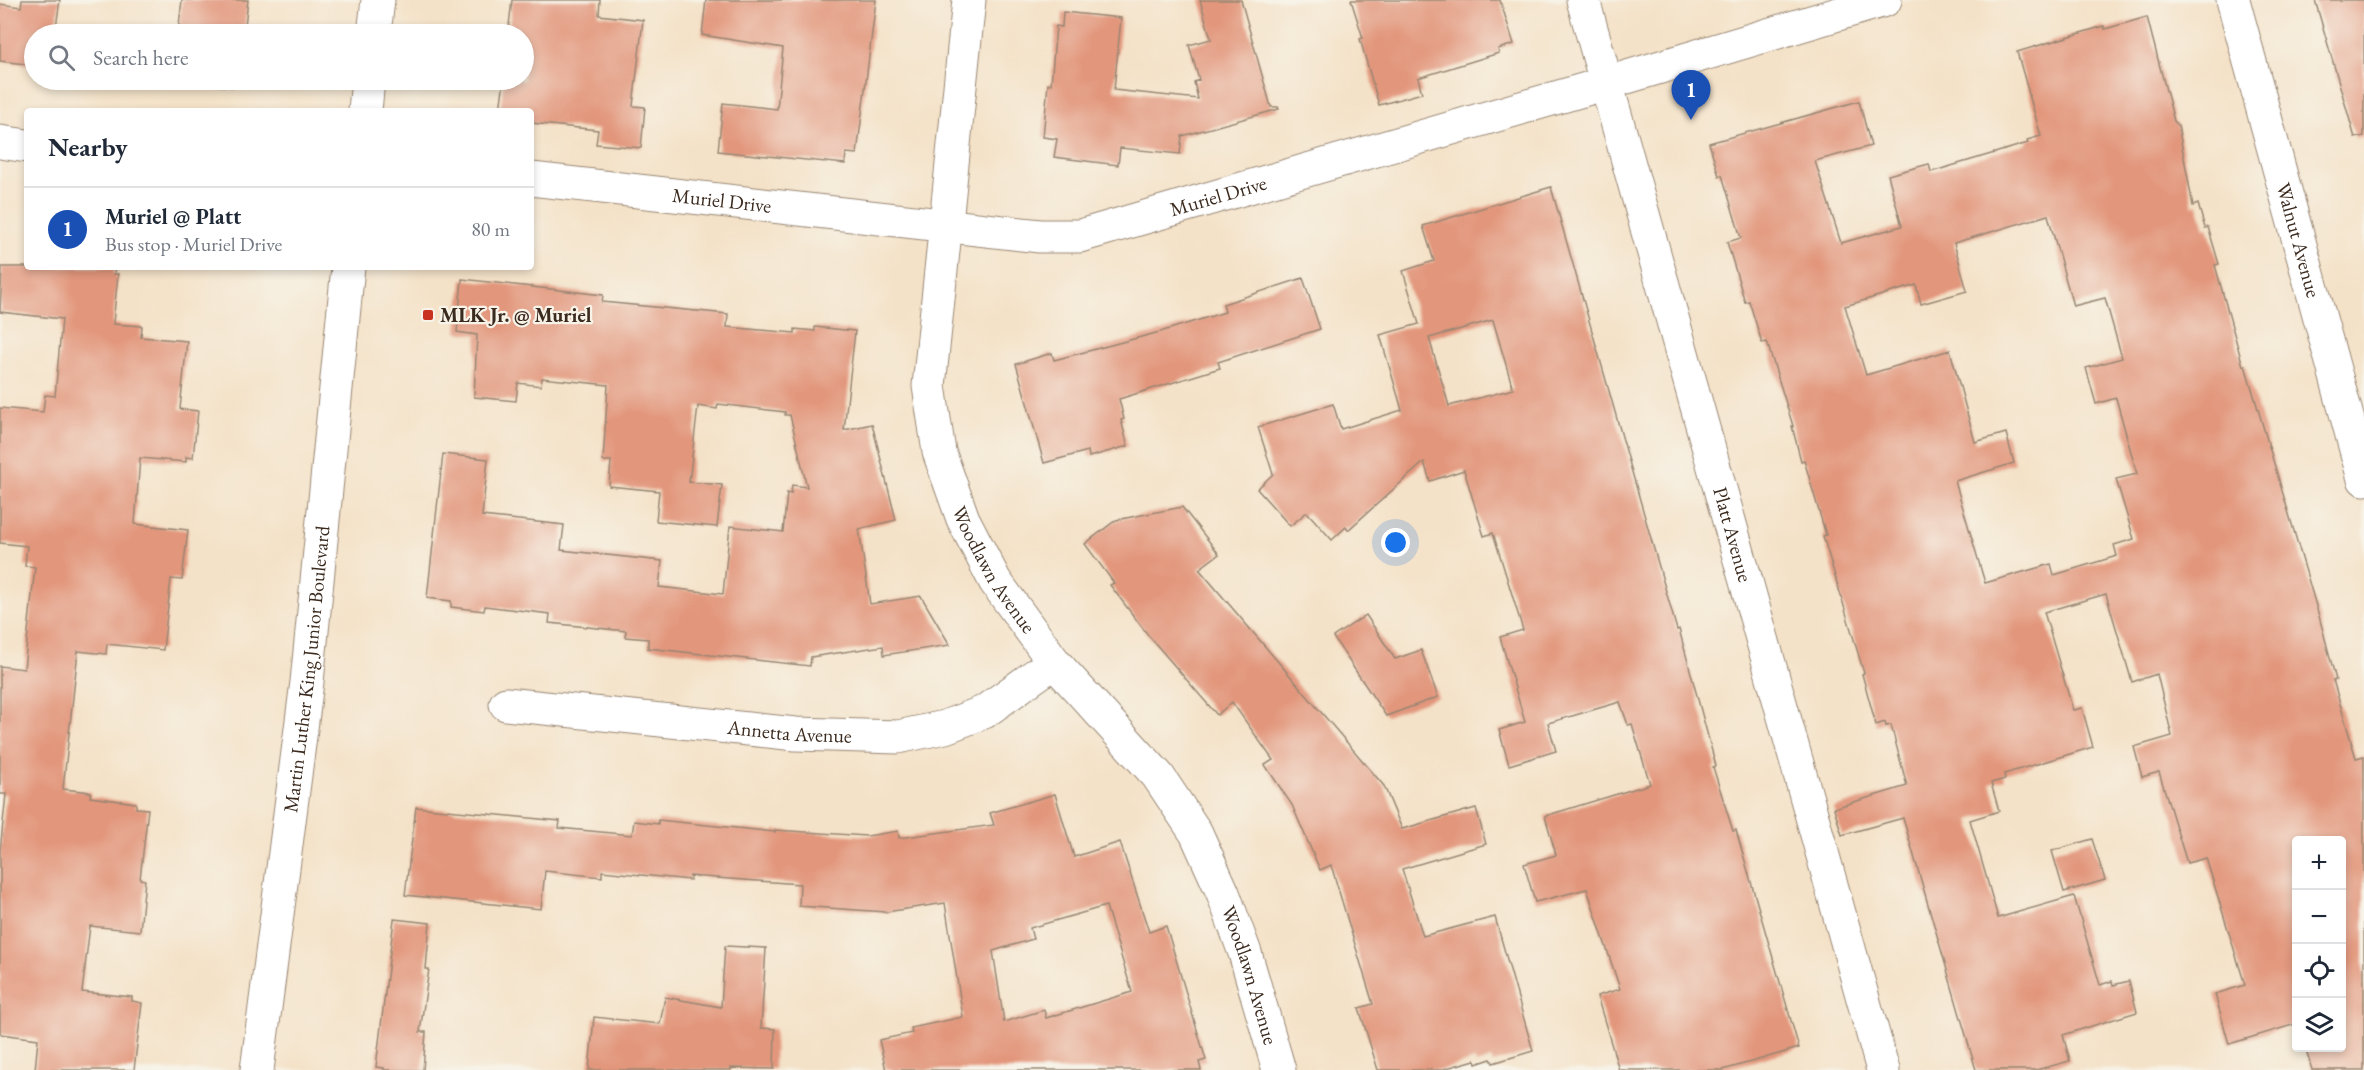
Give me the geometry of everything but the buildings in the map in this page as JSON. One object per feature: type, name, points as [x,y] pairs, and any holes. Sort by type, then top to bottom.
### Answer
[{"type":"street","points":[[375,24],[378,0]]},
{"type":"street","name":"Woodlawn Avenue","points":[[969,0],[929,386],[939,452],[963,519],[995,581],[1054,662],[1158,776],[1196,833],[1223,893],[1245,953],[1279,1070]]},
{"type":"street","name":"Platt Avenue","points":[[1583,0],[1883,1070]]},
{"type":"street","name":"Muriel Drive","points":[[534,179],[1040,236],[1080,236],[1885,0]]},
{"type":"street","name":"Walnut Avenue","points":[[2233,0],[2364,479]]},
{"type":"street","points":[[365,108],[367,90]]},
{"type":"street","points":[[0,142],[24,146]]},
{"type":"street","name":"Martin Luther King Junior Boulevard","points":[[257,1070],[307,682],[348,270]]},
{"type":"street","name":"Annetta Avenue","points":[[506,704],[796,734],[898,737],[945,727],[984,712],[1054,662]]},
{"type":"place","name":"Muriel @ Platt","points":[[1691,120]]},
{"type":"place","name":"MLK Jr. @ Muriel","points":[[428,315]]}]
